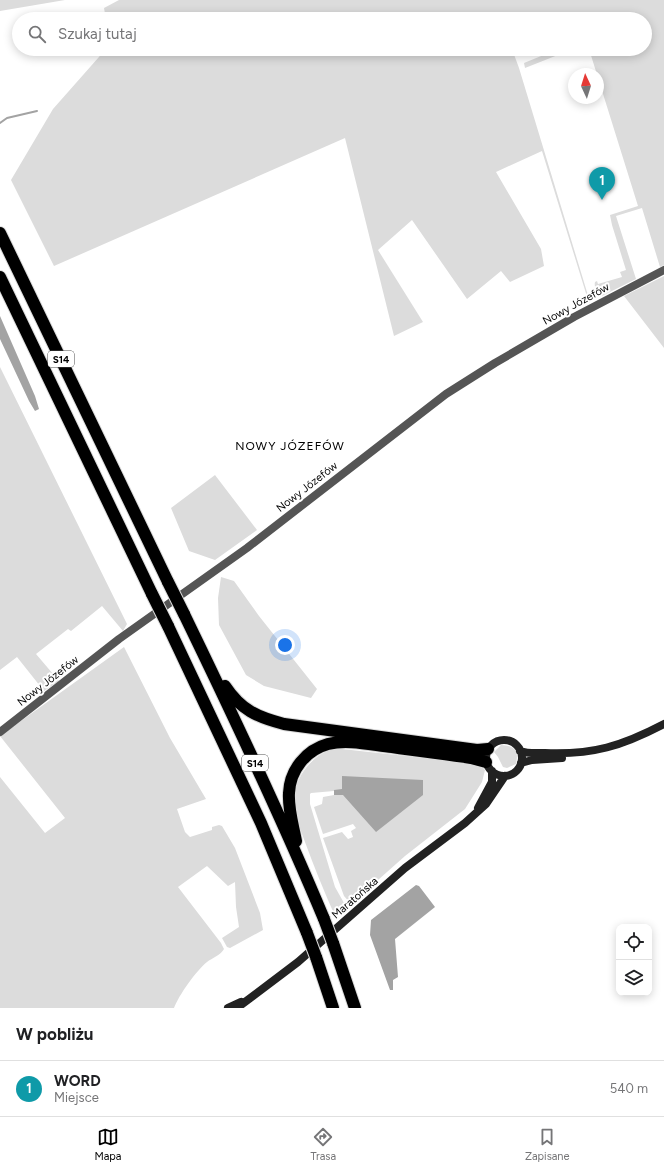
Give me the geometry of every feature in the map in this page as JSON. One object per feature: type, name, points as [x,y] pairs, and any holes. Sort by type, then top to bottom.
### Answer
[{"type":"highway","name":"S14","points":[[0,233],[260,772],[324,919],[355,1008]]},
{"type":"highway","name":"S14","points":[[0,278],[168,626],[261,823],[307,933],[333,1008]]},
{"type":"highway","points":[[207,661],[238,704],[265,719],[310,728],[477,750],[488,748]]},
{"type":"highway","points":[[302,866],[289,806],[290,781],[294,770],[302,760],[318,748],[328,744],[361,743],[471,758],[489,767]]},
{"type":"highway","points":[[327,989],[328,1008]]},
{"type":"main road","points":[[521,763],[532,760],[572,756],[618,744],[664,724]]},
{"type":"main road","points":[[503,740],[514,743],[520,751],[522,757],[521,763],[515,772],[505,776],[500,776],[489,767],[487,752],[488,748],[492,744],[503,740]]},
{"type":"main road","points":[[520,751],[526,753],[582,753]]},
{"type":"main road","name":"Maratońska","points":[[476,812],[492,782],[489,767]]},
{"type":"main road","name":"Maratońska","points":[[237,1008],[298,962],[405,868],[454,832],[489,800],[505,776]]},
{"type":"main road","name":"Maratońska","points":[[228,1008],[247,999]]},
{"type":"street","name":"Nowy Józefów","points":[[0,732],[119,639],[253,543],[446,394],[482,370],[574,317],[664,270]]},
{"type":"shaded area","points":[[0,0],[65,0],[0,11]]},
{"type":"shaded area","points":[[119,0],[664,0],[664,265],[660,267],[642,208],[616,216],[636,279],[602,296],[599,295],[596,289],[595,282],[597,281],[598,284],[622,277],[620,272],[626,270],[610,215],[638,206],[604,97],[604,68],[595,68],[591,56],[652,56],[652,12],[105,12],[104,8]]},
{"type":"shaded area","points":[[100,56],[515,56],[590,302],[589,303],[542,151],[496,172],[541,249],[544,266],[510,282],[501,271],[467,299],[412,220],[378,250],[423,322],[394,336],[345,138],[54,266],[11,180],[53,109]]},
{"type":"shaded area","points":[[541,56],[555,56],[525,68],[524,63]]},
{"type":"shaded area","points":[[664,276],[664,348],[624,296]]},
{"type":"shaded area","points":[[0,316],[35,396],[39,409],[35,411],[0,339]]},
{"type":"shaded area","points":[[0,367],[127,624],[123,631],[102,606],[71,631],[68,629],[36,654],[59,681],[44,691],[17,657],[0,670]]},
{"type":"shaded area","points":[[215,475],[257,530],[215,560],[189,551],[171,508]]},
{"type":"shaded area","points":[[221,577],[234,581],[259,616],[317,689],[311,698],[264,686],[246,675],[219,625],[218,598]]},
{"type":"shaded area","points":[[124,647],[170,738],[206,799],[177,809],[185,832],[190,837],[212,830],[212,827],[219,825],[222,826],[235,848],[260,913],[263,930],[230,948],[227,947],[222,938],[239,927],[236,907],[235,882],[228,886],[207,866],[178,887],[224,949],[219,955],[207,962],[198,971],[184,990],[174,1008],[0,1008],[0,777],[45,833],[65,818],[0,736]]},
{"type":"shaded area","points":[[501,745],[510,746],[515,750],[517,755],[516,764],[507,768],[503,767],[494,752]]},
{"type":"shaded area","points":[[342,749],[478,764],[485,770],[482,782],[465,809],[405,856],[351,904],[344,896],[323,838],[342,832],[348,839],[353,837],[351,831],[356,828],[353,824],[323,834],[314,807],[322,804],[323,797],[334,795],[334,791],[311,793],[310,804],[335,887],[344,903],[341,911],[335,916],[301,832],[296,816],[294,800],[300,778],[314,759],[327,751]]},
{"type":"shaded area","points":[[342,776],[423,780],[423,795],[376,832],[343,795],[334,795],[334,790],[342,789]]},
{"type":"shaded area","points":[[416,885],[419,886],[435,907],[395,939],[398,977],[393,980],[393,990],[390,990],[370,935],[371,920]]},
{"type":"waterway","points":[[0,123],[7,118],[37,111]]},
{"type":"place","name":"WORD","points":[[602,200]]},
{"type":"district","name":"NOWY JÓZEFÓW","points":[[290,446]]}]
